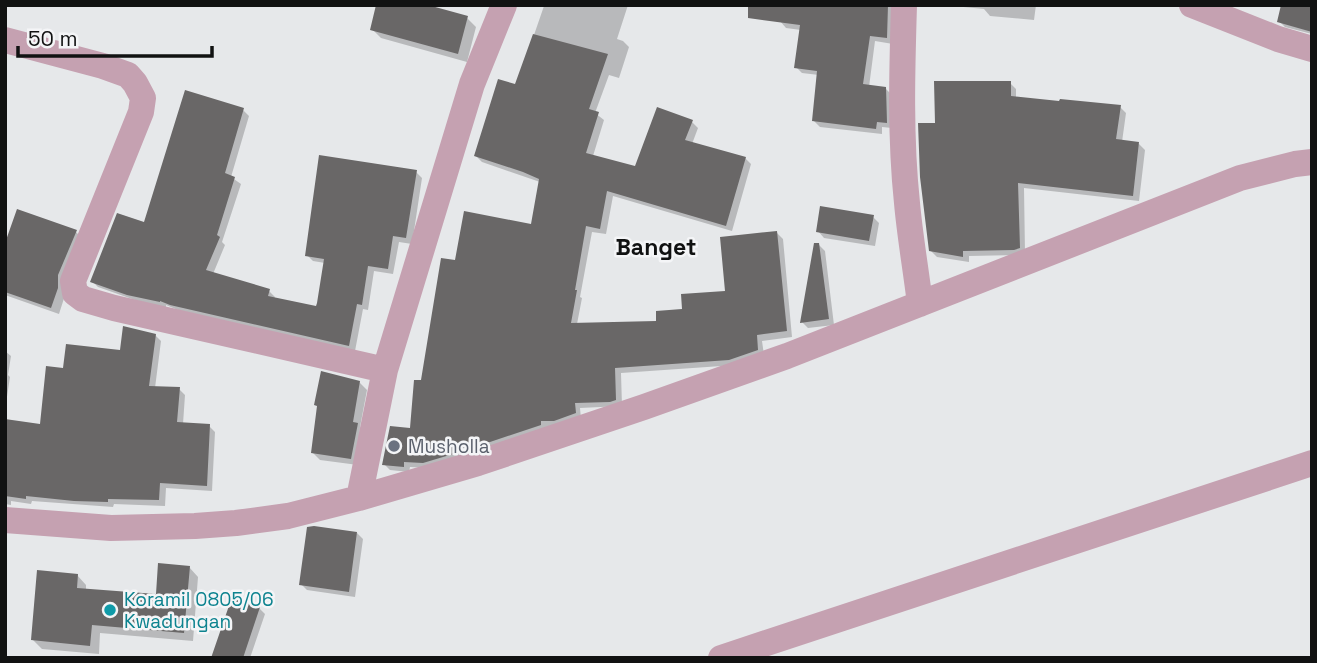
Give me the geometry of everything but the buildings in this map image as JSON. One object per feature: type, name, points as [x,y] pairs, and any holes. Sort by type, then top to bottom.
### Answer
[{"type":"street","points":[[359,498],[385,370],[472,84],[504,5]]},
{"type":"street","points":[[904,5],[902,136],[906,202],[920,304]]},
{"type":"street","points":[[1192,5],[1278,39],[1312,49]]},
{"type":"street","points":[[5,40],[103,65],[128,75],[143,98],[141,112],[73,281],[75,293],[83,299],[114,308],[385,370]]},
{"type":"street","points":[[5,520],[111,528],[195,526],[288,516],[359,498],[478,463],[644,407],[787,356],[1240,178],[1312,162]]},
{"type":"street","points":[[721,658],[1312,463]]},
{"type":"place","name":"Musholla","points":[[394,446]]},
{"type":"place","name":"Koramil 0805/06 Kwadungan","points":[[110,610]]},
{"type":"district","name":"Banget","points":[[656,247]]}]
